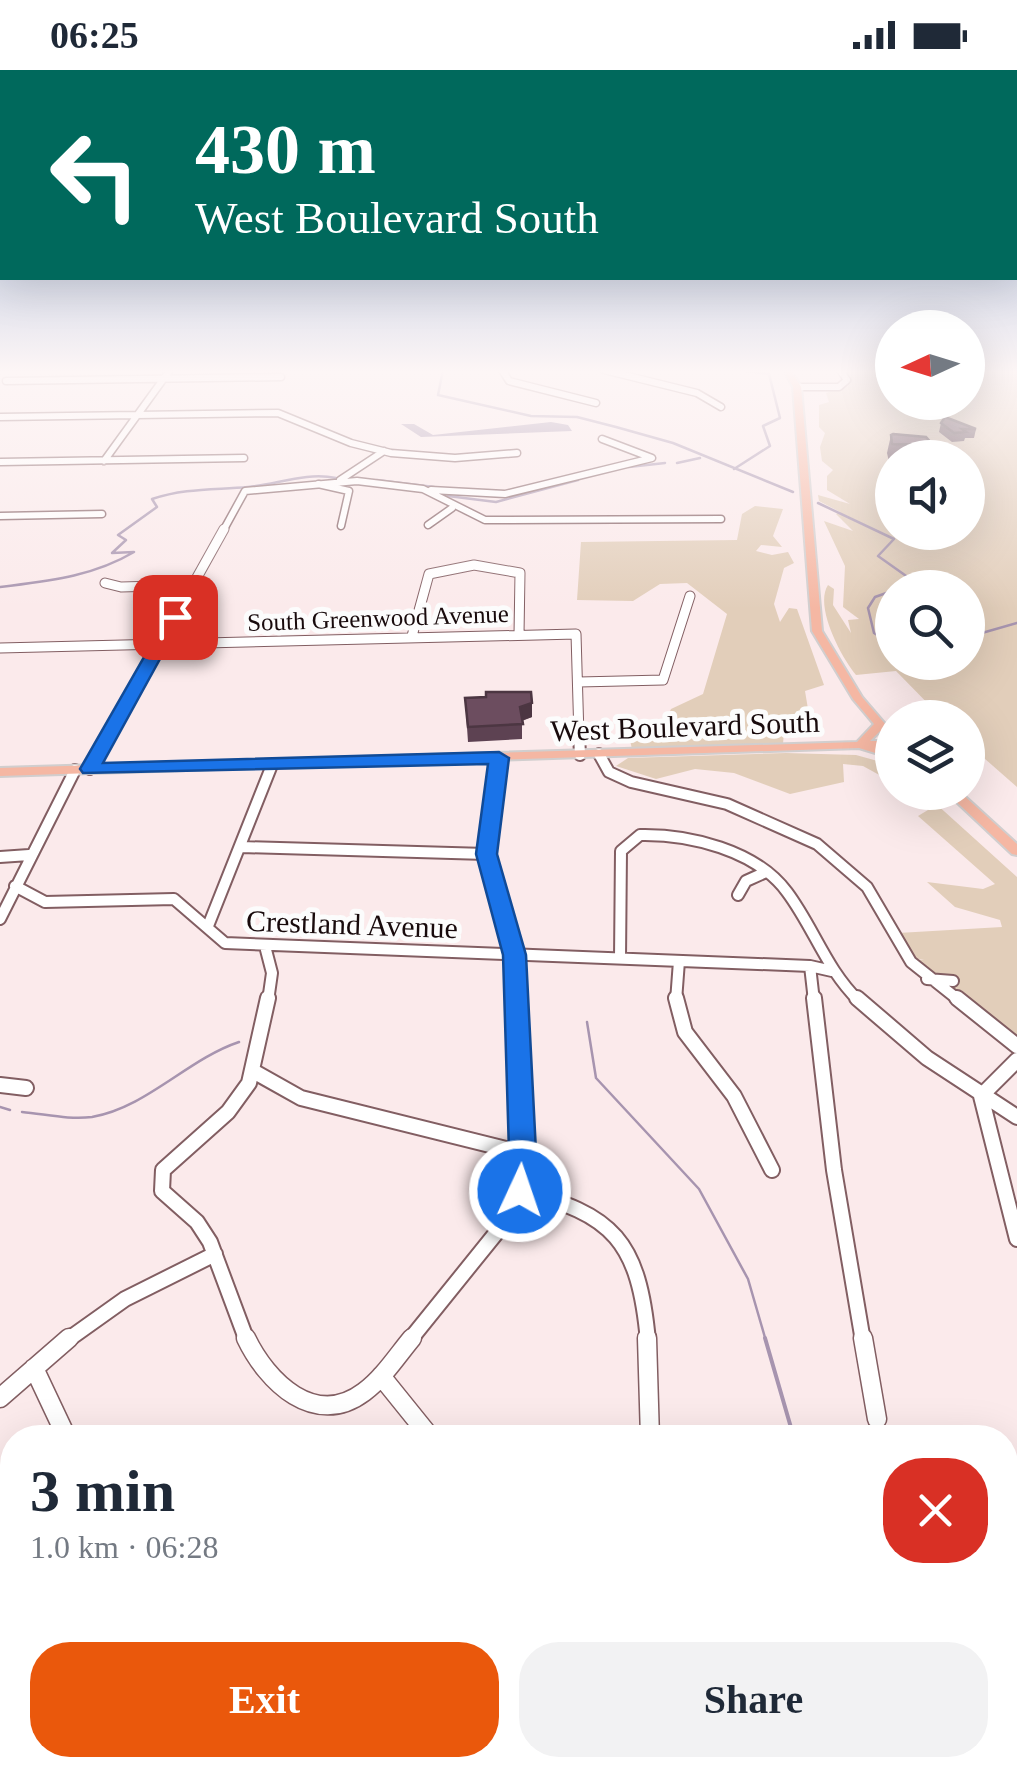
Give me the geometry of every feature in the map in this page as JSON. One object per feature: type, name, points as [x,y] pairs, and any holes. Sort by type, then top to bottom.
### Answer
[{"type":"main road","points":[[802,450],[818,631],[858,699],[875,718]]},
{"type":"main road","points":[[875,729],[860,745],[875,750]]},
{"type":"main road","name":"West Boulevard South","points":[[0,772],[875,743]]},
{"type":"main road","points":[[972,810],[1017,851]]},
{"type":"street","points":[[104,460],[111,450]]},
{"type":"street","points":[[377,450],[430,456],[517,453]]},
{"type":"street","points":[[90,769],[236,499],[256,488],[340,480],[504,494],[652,458],[630,450]]},
{"type":"street","points":[[340,480],[384,451]]},
{"type":"street","points":[[0,462],[244,458]]},
{"type":"street","points":[[314,482],[348,491],[341,526]]},
{"type":"street","points":[[427,490],[452,508],[485,520],[721,519]]},
{"type":"street","points":[[428,525],[452,508]]},
{"type":"street","points":[[0,516],[102,514]]},
{"type":"street","points":[[412,636],[429,574],[450,566],[520,572],[518,634]]},
{"type":"street","points":[[105,583],[121,587],[192,585]]},
{"type":"street","points":[[580,755],[578,682],[663,680],[690,596]]},
{"type":"street","name":"South Greenwood Avenue","points":[[0,648],[576,634],[578,682]]},
{"type":"street","points":[[599,754],[609,772],[631,782],[727,804],[817,844],[867,887],[910,962],[1017,1046]]},
{"type":"street","points":[[265,946],[272,973],[252,1071],[241,1098],[172,1160],[161,1181],[162,1191],[200,1227],[215,1254],[254,1353],[273,1378],[319,1407],[342,1406],[366,1394],[381,1376],[501,1227],[520,1191],[515,955],[486,854],[499,758]]},
{"type":"street","points":[[208,926],[272,765]]},
{"type":"street","points":[[0,919],[75,770]]},
{"type":"street","points":[[620,958],[620,858],[632,838],[649,834],[685,836],[766,872],[794,900],[832,970],[930,1064],[1017,1117]]},
{"type":"street","points":[[242,846],[486,854]]},
{"type":"street","points":[[0,856],[30,856]]},
{"type":"street","points":[[738,896],[746,881],[766,872]]},
{"type":"street","name":"Crestland Avenue","points":[[16,886],[45,902],[174,899],[193,908],[216,940],[265,946],[810,966],[832,970]]},
{"type":"street","points":[[679,962],[674,990],[681,1032],[728,1087],[772,1170]]},
{"type":"street","points":[[810,966],[834,1170],[877,1419]]},
{"type":"street","points":[[927,978],[954,981]]},
{"type":"street","points":[[981,1096],[1017,1060]]},
{"type":"street","points":[[252,1071],[301,1098],[390,1122],[480,1138],[522,1152]]},
{"type":"street","points":[[0,1084],[26,1088]]},
{"type":"street","points":[[981,1096],[1017,1239]]},
{"type":"street","points":[[520,1191],[590,1213],[627,1249],[642,1293],[649,1425]]},
{"type":"street","points":[[0,1398],[122,1296],[215,1254]]},
{"type":"street","points":[[34,1368],[61,1425]]},
{"type":"street","points":[[381,1376],[421,1425]]},
{"type":"shaded area","points":[[820,450],[875,450],[875,550],[985,550],[985,450],[1017,450],[1017,787],[985,759],[985,700],[924,700],[905,680],[985,680],[985,570],[875,570],[875,673],[856,675],[843,656],[824,605],[828,585],[834,589],[833,605],[851,633],[848,620],[859,619],[843,607],[845,566],[824,521],[853,531],[836,514],[840,512],[819,501],[818,495],[850,504],[827,490],[827,476],[833,470],[822,461]]},
{"type":"shaded area","points":[[755,506],[783,509],[773,536],[782,547],[761,545],[756,551],[772,555],[788,552],[794,563],[784,568],[774,604],[780,622],[789,608],[797,609],[824,685],[805,691],[808,709],[797,727],[784,732],[783,744],[632,749],[629,736],[661,731],[671,709],[703,694],[727,614],[687,583],[660,584],[633,601],[577,600],[581,542],[737,540],[742,514]]},
{"type":"shaded area","points":[[856,755],[875,760],[875,773],[863,766],[843,764],[844,782],[790,794],[734,773],[695,769],[656,779],[616,766],[628,758]]},
{"type":"shaded area","points":[[928,810],[943,810],[1017,877],[1017,1046],[911,962],[924,959],[914,960],[898,933],[1002,927],[1000,920],[955,907],[927,882],[983,889],[995,884],[918,816]]},
{"type":"building","points":[[486,692],[531,692],[532,703],[520,707],[523,724],[468,727],[465,698],[486,697]]},
{"type":"waterway","points":[[689,450],[735,468]]},
{"type":"waterway","points":[[735,468],[764,450]]},
{"type":"waterway","points":[[677,463],[700,458]]},
{"type":"waterway","points":[[629,467],[665,463]]},
{"type":"waterway","points":[[735,468],[793,492]]},
{"type":"waterway","points":[[0,587],[86,572],[134,552],[112,553],[126,540],[118,535],[157,507],[152,499],[164,495],[303,477],[336,478]]},
{"type":"waterway","points":[[377,480],[434,487]]},
{"type":"waterway","points":[[448,496],[496,502],[578,480]]},
{"type":"waterway","points":[[818,503],[894,539],[878,556],[898,570]]},
{"type":"waterway","points":[[875,597],[868,608],[875,634]]},
{"type":"waterway","points":[[985,632],[1017,623]]},
{"type":"waterway","points":[[587,1022],[596,1078],[699,1189],[748,1279],[766,1341]]},
{"type":"waterway","points":[[22,1112],[75,1118],[112,1112],[239,1042]]},
{"type":"waterway","points":[[0,1107],[10,1110]]},
{"type":"waterway","points":[[765,1338],[790,1425]]},
{"type":"route","points":[[175,617],[90,769],[499,758],[486,854],[515,955],[520,1191]]}]
